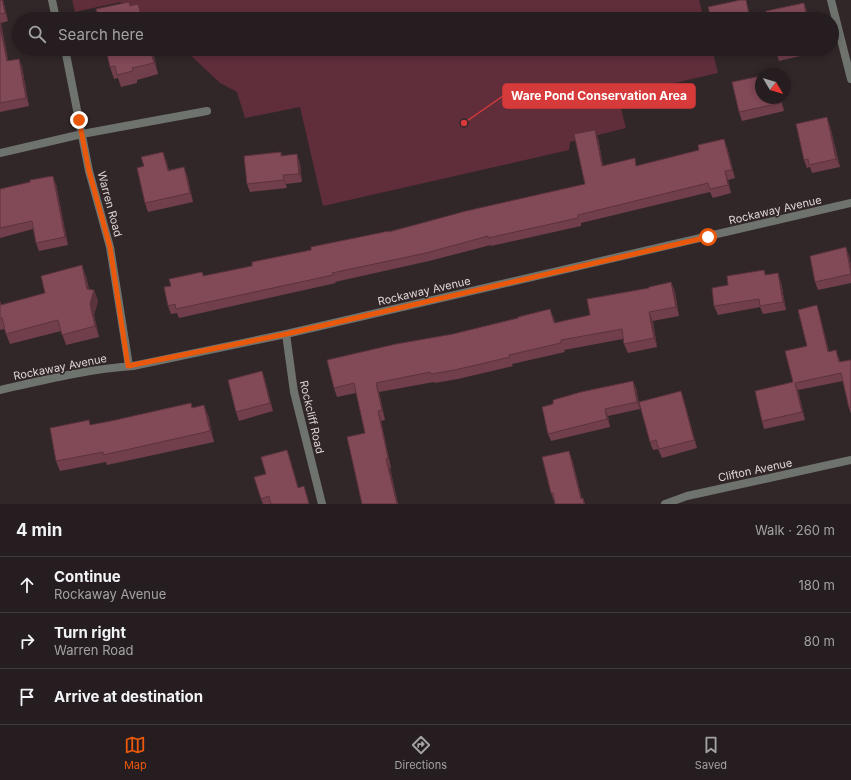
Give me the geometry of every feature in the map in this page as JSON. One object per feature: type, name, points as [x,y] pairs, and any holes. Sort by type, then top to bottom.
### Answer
[{"type":"street","points":[[52,0],[55,12]]},
{"type":"street","points":[[831,0],[834,12]]},
{"type":"street","points":[[839,32],[851,79]]},
{"type":"street","name":"Warren Road","points":[[66,56],[89,171],[110,247],[128,366]]},
{"type":"street","points":[[0,153],[82,134],[207,110]]},
{"type":"street","name":"Rockaway Avenue","points":[[0,390],[40,380],[128,366],[286,334],[851,203]]},
{"type":"street","name":"Rockcliff Road","points":[[286,334],[294,392],[322,504]]},
{"type":"street","name":"Clifton Avenue","points":[[665,504],[687,496],[851,460]]},
{"type":"shaded area","points":[[72,0],[699,0],[702,12],[140,12],[120,2],[75,12]]},
{"type":"shaded area","points":[[191,56],[714,56],[718,73],[618,96],[626,128],[570,142],[569,150],[323,206],[300,107],[245,118],[237,92],[220,83]]},
{"type":"building","points":[[0,0],[2,0],[5,13],[0,14]]},
{"type":"building","points":[[746,0],[749,12],[709,12],[708,7]]},
{"type":"building","points":[[129,2],[130,6],[138,4],[140,12],[97,12],[96,9]]},
{"type":"building","points":[[804,3],[806,12],[766,12]]},
{"type":"building","points":[[0,27],[7,61],[19,59],[26,98],[0,103]]},
{"type":"building","points":[[108,56],[152,56],[154,63],[132,68],[133,71],[117,75],[115,66],[110,67]]},
{"type":"building","points":[[755,77],[755,104],[776,104],[739,112],[732,82]]},
{"type":"building","points":[[827,117],[836,159],[809,165],[808,159],[804,160],[796,124]]},
{"type":"building","points":[[595,130],[602,166],[635,158],[636,166],[699,150],[698,145],[724,139],[732,170],[725,171],[728,185],[710,189],[708,183],[578,215],[578,218],[488,238],[488,236],[426,253],[332,273],[333,275],[176,309],[175,304],[168,306],[164,287],[171,286],[169,279],[202,272],[203,276],[252,266],[252,262],[311,250],[311,247],[389,232],[466,211],[585,184],[574,134]]},
{"type":"building","points":[[163,152],[168,171],[184,167],[190,193],[145,203],[137,168],[144,166],[141,157]]},
{"type":"building","points":[[281,152],[281,156],[297,154],[299,174],[283,175],[284,180],[247,184],[244,156]]},
{"type":"building","points":[[53,176],[65,237],[36,243],[32,221],[0,228],[0,189],[30,182],[30,180]]},
{"type":"building","points":[[846,247],[851,274],[815,282],[810,256]]},
{"type":"building","points":[[82,265],[87,289],[94,290],[90,304],[95,326],[62,335],[58,320],[6,334],[2,318],[0,318],[0,302],[1,305],[45,293],[41,276]]},
{"type":"building","points":[[764,270],[765,275],[778,273],[783,302],[760,306],[759,299],[714,306],[712,288],[728,285],[727,276]]},
{"type":"building","points":[[671,282],[676,307],[649,312],[654,338],[624,344],[622,329],[561,340],[561,343],[509,355],[510,357],[455,370],[431,374],[430,372],[376,383],[382,410],[378,411],[388,458],[386,459],[397,504],[362,504],[347,437],[365,433],[354,383],[334,388],[327,360],[396,344],[453,334],[550,309],[554,323],[590,315],[587,299],[649,288]]},
{"type":"building","points":[[817,305],[828,352],[836,350],[839,362],[851,360],[851,407],[849,408],[841,373],[795,383],[802,412],[762,421],[755,391],[793,382],[785,351],[807,346],[798,310]]},
{"type":"building","points":[[262,371],[270,403],[236,412],[228,380]]},
{"type":"building","points":[[633,381],[637,402],[605,409],[607,419],[548,434],[542,407],[553,404],[553,400],[581,392]]},
{"type":"building","points":[[681,391],[694,440],[659,449],[656,440],[650,442],[639,402]]},
{"type":"building","points":[[191,403],[192,408],[204,405],[210,431],[103,455],[103,452],[56,461],[50,428],[89,420],[90,425]]},
{"type":"building","points":[[287,450],[298,488],[304,486],[309,504],[271,504],[269,496],[261,499],[254,477],[266,474],[261,457]]},
{"type":"building","points":[[569,451],[581,499],[583,498],[584,504],[555,504],[553,493],[551,493],[542,457]]},
{"type":"place","name":"Ware Pond Conservation Area","points":[[464,123]]},
{"type":"route","points":[[79,120],[89,171],[110,247],[128,366],[286,334],[708,237]]}]
